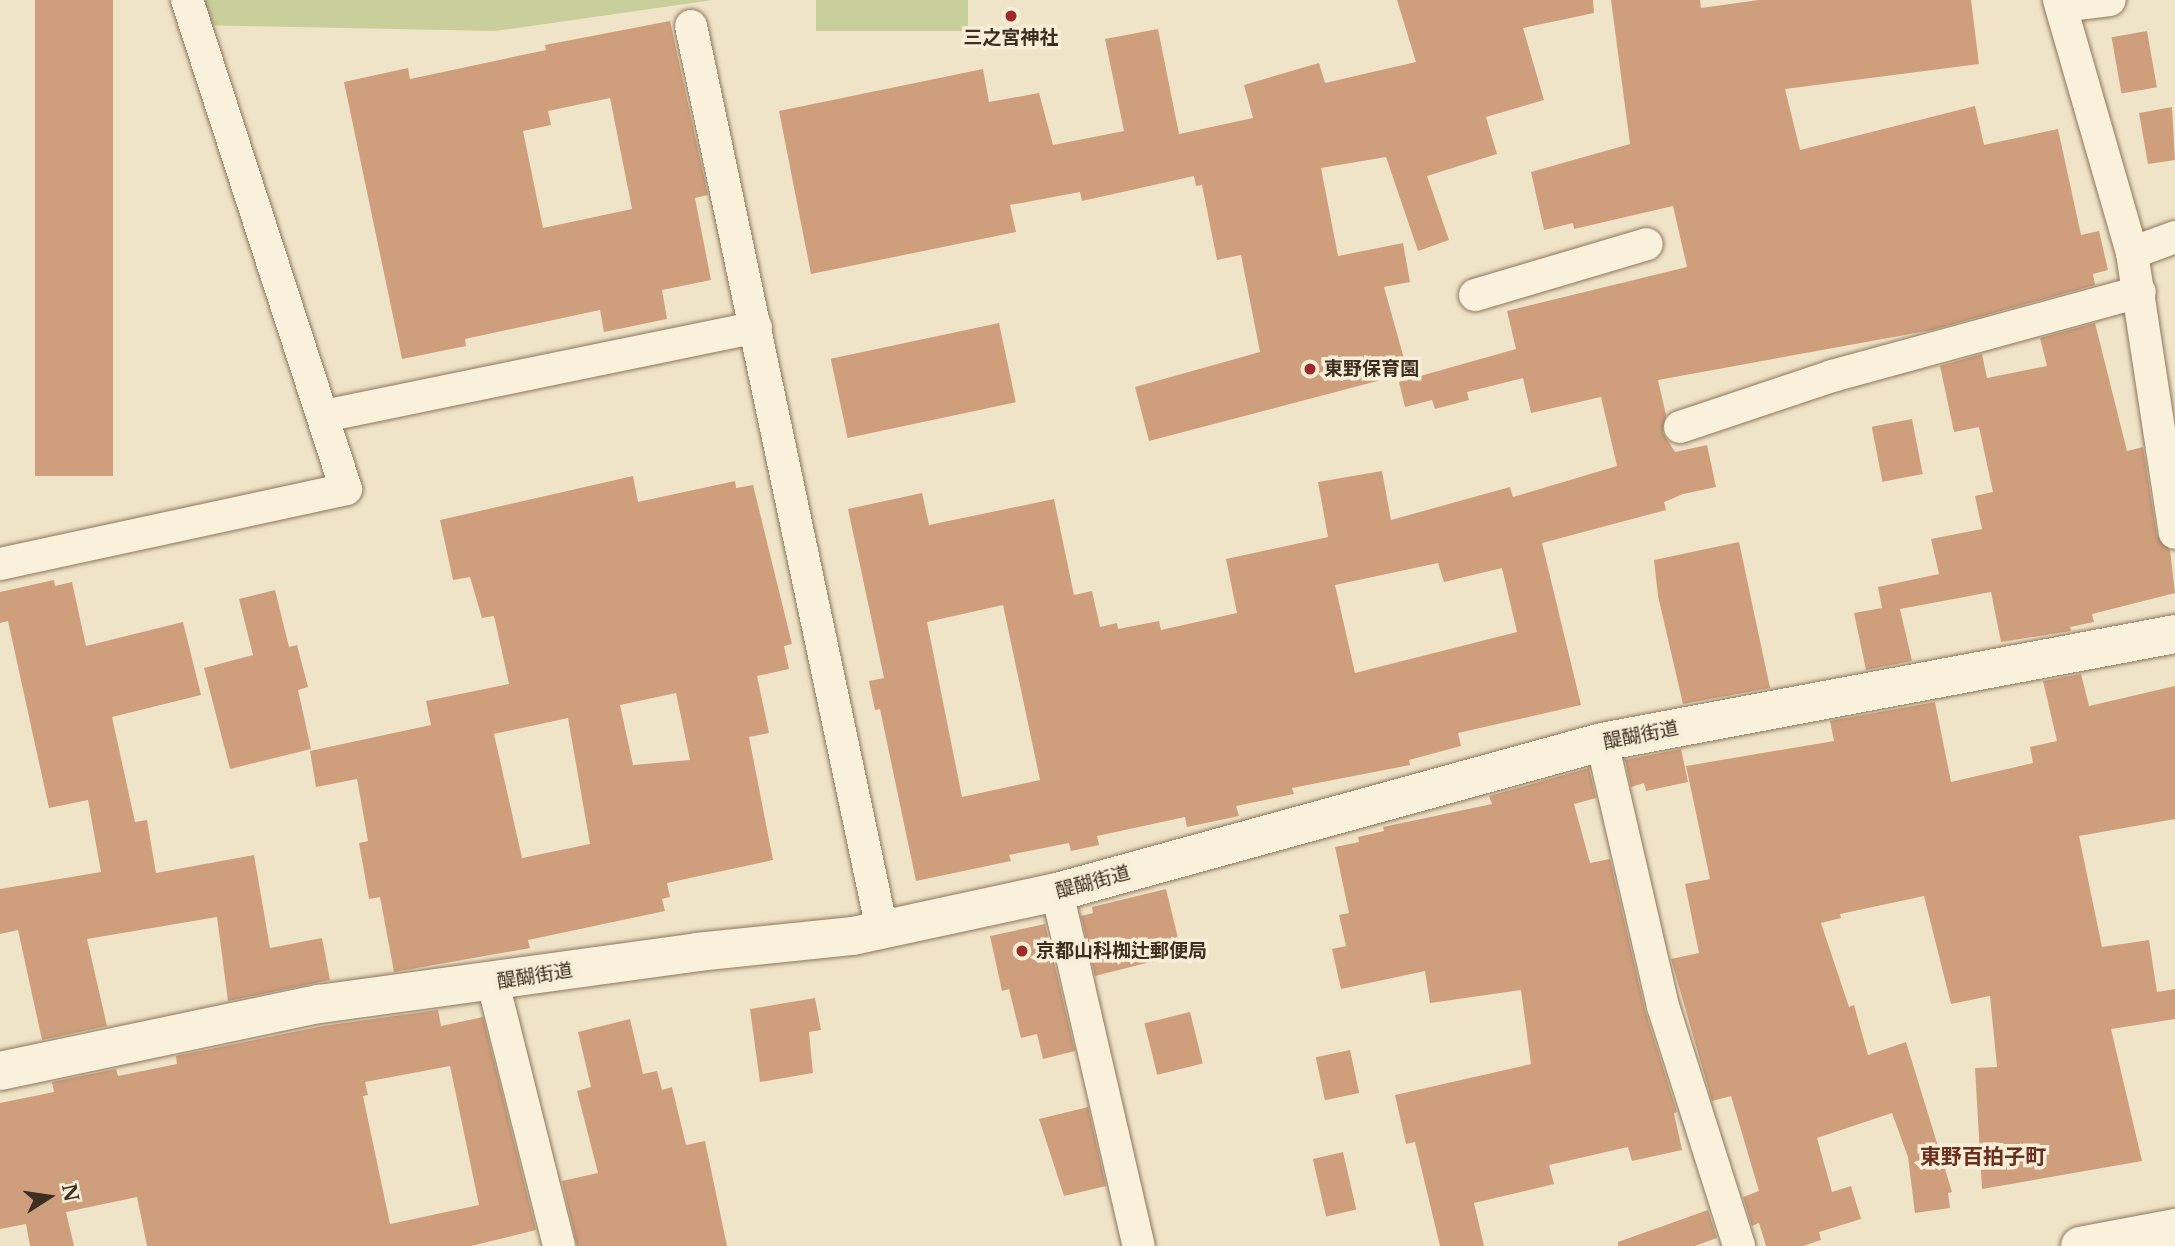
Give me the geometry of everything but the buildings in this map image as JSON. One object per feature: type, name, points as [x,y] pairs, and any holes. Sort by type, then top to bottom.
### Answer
[{"type":"main road","name":"醍醐街道","points":[[0,1071],[319,1003],[493,983],[882,930],[1057,892],[1602,742],[2175,634]]},
{"type":"main road","points":[[2080,1246],[2175,1228]]},
{"type":"street","points":[[0,564],[346,489],[187,0]]},
{"type":"street","points":[[2110,0],[2060,3],[2132,253],[2175,533]]},
{"type":"street","points":[[691,26],[882,930]]},
{"type":"street","points":[[2132,253],[2175,237]]},
{"type":"street","points":[[1475,295],[1647,244]]},
{"type":"street","points":[[1680,427],[1832,376],[2140,292]]},
{"type":"street","points":[[324,416],[756,327]]},
{"type":"street","points":[[1602,742],[1663,1006],[1739,1246]]},
{"type":"street","points":[[1057,892],[1139,1246]]},
{"type":"street","points":[[493,983],[559,1246]]},
{"type":"green space","points":[[187,0],[713,0],[495,31],[195,25]]},
{"type":"green space","points":[[816,0],[968,0],[968,31],[816,31]]},
{"type":"place","name":"三之宮神社","points":[[1011,16]]},
{"type":"place","name":"東野保育園","points":[[1310,369]]},
{"type":"place","name":"京都山科椥辻郵便局","points":[[1022,951]]},
{"type":"district","name":"東野百拍子町","points":[[1983,1157]]}]
